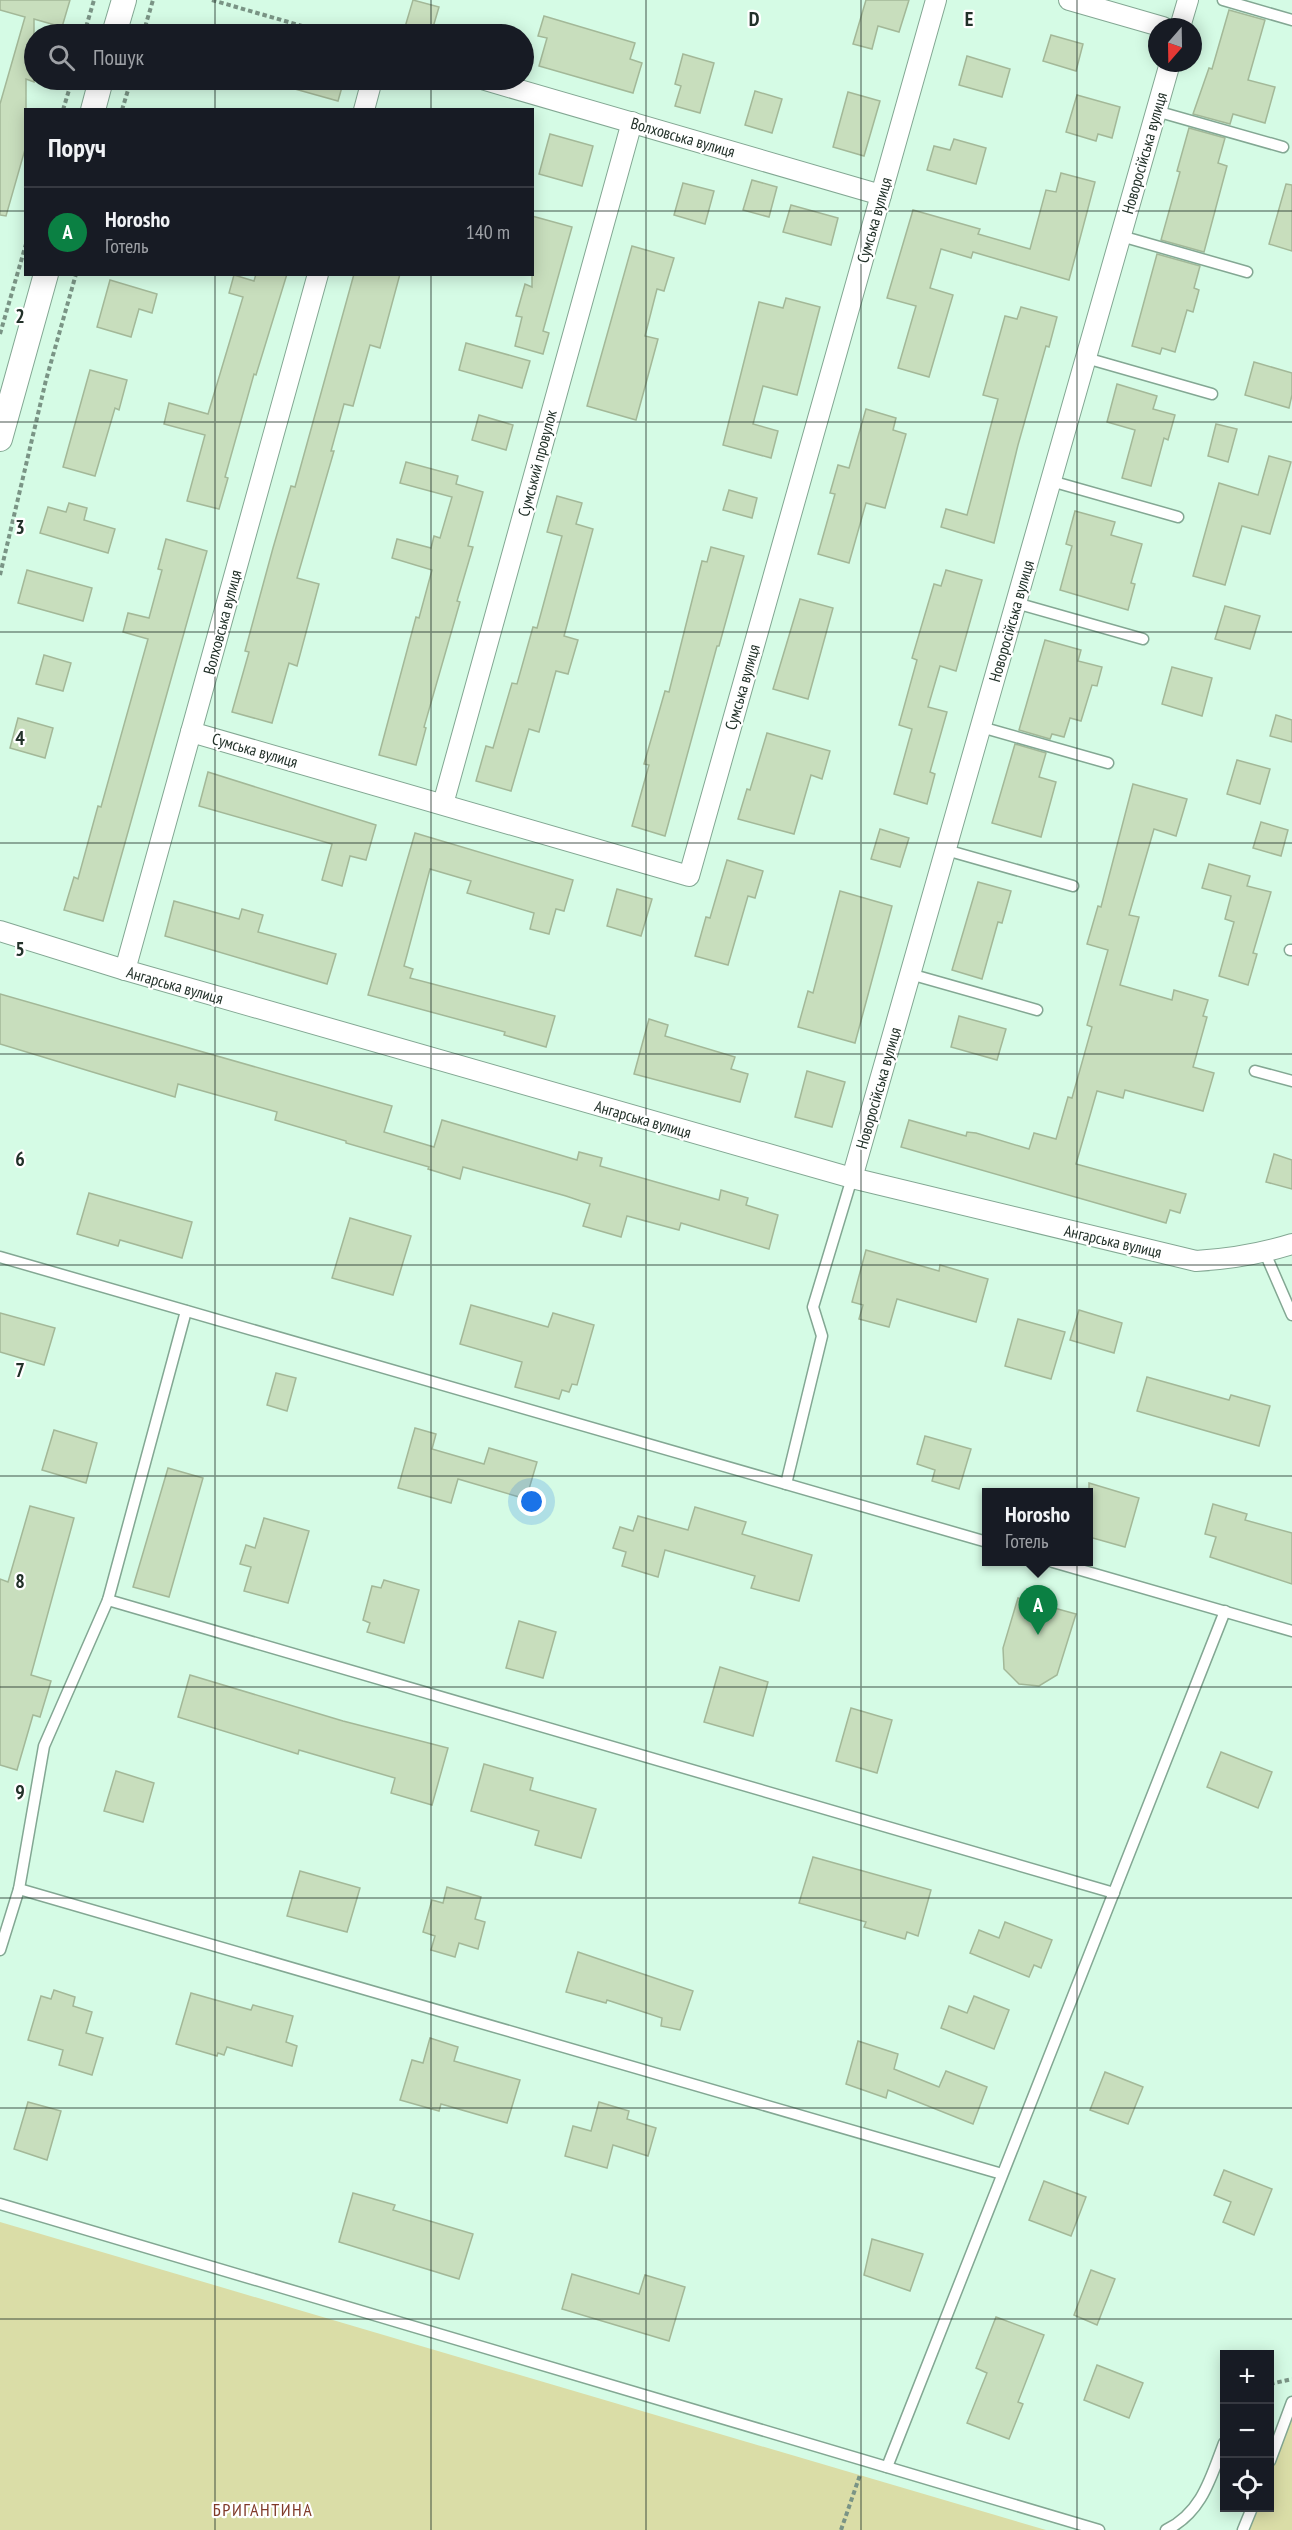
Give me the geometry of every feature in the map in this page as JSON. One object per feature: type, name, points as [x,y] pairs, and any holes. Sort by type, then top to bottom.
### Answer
[{"type":"street","points":[[117,24],[124,0]]},
{"type":"street","name":"Сумська вулиця","points":[[191,732],[689,876],[936,0]]},
{"type":"street","points":[[1069,0],[1148,23]]},
{"type":"street","points":[[1183,18],[1188,0]]},
{"type":"street","name":"Новоросійська вулиця","points":[[852,1178],[1167,72]]},
{"type":"street","points":[[94,108],[98,90]]},
{"type":"street","points":[[364,108],[369,90]]},
{"type":"street","name":"Волховська вулиця","points":[[520,90],[881,195]]},
{"type":"street","name":"Сумський провулок","points":[[443,804],[632,122]]},
{"type":"street","points":[[0,439],[7,388],[45,276]]},
{"type":"street","name":"Волховська вулиця","points":[[125,970],[317,276]]},
{"type":"street","name":"Ангарська вулиця","points":[[0,931],[125,970],[852,1178],[1196,1261],[1265,1252],[1292,1244]]},
{"type":"lane","points":[[1223,0],[1292,20]]},
{"type":"lane","points":[[1156,111],[1283,147]]},
{"type":"lane","points":[[1121,236],[1247,272]]},
{"type":"lane","points":[[1086,358],[1212,394]]},
{"type":"lane","points":[[1051,481],[1178,517]]},
{"type":"lane","points":[[1016,603],[1143,639]]},
{"type":"lane","points":[[981,727],[1108,763]]},
{"type":"lane","points":[[946,850],[1073,886]]},
{"type":"lane","points":[[910,974],[1037,1010]]},
{"type":"lane","points":[[1255,1071],[1292,1081]]},
{"type":"lane","points":[[786,1484],[822,1336],[813,1307],[852,1178]]},
{"type":"lane","points":[[1265,1252],[1292,1315]]},
{"type":"lane","points":[[0,1257],[982,1541]]},
{"type":"lane","points":[[0,1950],[19,1889],[44,1746],[108,1600],[186,1311]]},
{"type":"lane","points":[[1067,1566],[1292,1631]]},
{"type":"lane","points":[[108,1600],[1114,1893]]},
{"type":"lane","points":[[887,2467],[1225,1611]]},
{"type":"lane","points":[[19,1889],[1002,2174]]},
{"type":"lane","points":[[0,2204],[1099,2530]]},
{"type":"lane","points":[[1270,2458],[1292,2402]]},
{"type":"lane","points":[[1166,2530],[1193,2511],[1205,2494],[1220,2454]]},
{"type":"lane","points":[[1243,2530],[1250,2512]]},
{"type":"path","points":[[87,24],[94,0]]},
{"type":"path","points":[[146,24],[153,0]]},
{"type":"path","points":[[212,0],[295,24]]},
{"type":"path","points":[[64,108],[69,90]]},
{"type":"path","points":[[123,108],[128,90]]},
{"type":"path","points":[[0,334],[24,251]]},
{"type":"path","points":[[0,575],[46,380],[75,276]]},
{"type":"path","points":[[1274,2383],[1292,2379]]},
{"type":"path","points":[[841,2530],[865,2460]]},
{"type":"green space","points":[[0,2222],[1046,2530],[0,2530]]},
{"type":"green space","points":[[1292,2402],[1292,2530],[1243,2530],[1250,2512],[1274,2512],[1274,2450]]},
{"type":"building","points":[[0,0],[70,0],[63,24],[52,24],[34,19],[34,24],[24,24],[26,108],[24,108],[24,153],[6,216],[0,215],[0,104],[25,17],[0,10]]},
{"type":"building","points":[[413,0],[439,7],[434,24],[406,24]]},
{"type":"building","points":[[866,0],[909,0],[899,32],[878,26],[872,49],[853,44]]},
{"type":"building","points":[[1229,10],[1265,20],[1248,80],[1275,87],[1265,123],[1233,114],[1230,124],[1193,114],[1209,68],[1212,69]]},
{"type":"building","points":[[544,16],[635,43],[630,59],[642,63],[633,93],[539,66],[547,38],[538,36]]},
{"type":"building","points":[[1051,35],[1083,44],[1076,71],[1043,61]]},
{"type":"building","points":[[683,54],[714,63],[700,113],[675,106],[681,86],[675,84]]},
{"type":"building","points":[[967,56],[1010,69],[1002,97],[959,85]]},
{"type":"building","points":[[298,90],[341,90],[338,101]]},
{"type":"building","points":[[755,91],[782,99],[772,133],[745,125]]},
{"type":"building","points":[[848,92],[880,101],[864,156],[833,147]]},
{"type":"building","points":[[1077,95],[1120,107],[1112,138],[1098,134],[1096,141],[1066,132]]},
{"type":"building","points":[[1189,128],[1225,138],[1218,163],[1227,166],[1204,252],[1161,240],[1180,172],[1177,171]]},
{"type":"building","points":[[550,134],[593,146],[582,186],[539,174]]},
{"type":"building","points":[[954,139],[986,148],[976,184],[927,170],[934,146],[950,150]]},
{"type":"building","points":[[1061,173],[1095,182],[1069,280],[973,252],[971,258],[941,249],[930,288],[953,295],[929,377],[898,368],[916,306],[887,298],[913,210],[980,229],[978,234],[1030,249],[1046,190],[1056,192]]},
{"type":"building","points":[[752,180],[777,187],[769,217],[743,210]]},
{"type":"building","points":[[683,183],[714,191],[705,224],[674,215]]},
{"type":"building","points":[[1286,184],[1292,185],[1292,251],[1269,244]]},
{"type":"building","points":[[791,205],[838,218],[831,245],[783,232]]},
{"type":"building","points":[[534,217],[572,227],[543,331],[549,333],[543,354],[515,346],[522,317],[516,316],[525,284],[532,287]]},
{"type":"building","points":[[632,246],[674,258],[664,291],[657,289],[645,336],[658,339],[636,420],[587,406]]},
{"type":"building","points":[[1157,254],[1200,266],[1194,288],[1199,290],[1193,312],[1187,310],[1175,352],[1162,348],[1160,354],[1132,346]]},
{"type":"building","points":[[234,276],[254,281],[255,276],[286,276],[256,375],[254,374],[225,477],[228,478],[219,509],[187,501],[205,435],[164,424],[169,403],[208,414],[243,297],[229,293]]},
{"type":"building","points":[[353,276],[399,276],[380,348],[370,345],[353,406],[344,404],[331,451],[334,451],[297,578],[319,584],[297,666],[289,663],[272,723],[232,712],[249,652],[245,651],[273,548],[291,486],[295,487]]},
{"type":"building","points":[[110,280],[157,294],[152,313],[139,309],[131,337],[97,327]]},
{"type":"building","points":[[786,298],[820,307],[797,395],[763,386],[753,424],[778,431],[771,458],[723,445],[759,302],[783,308]]},
{"type":"building","points":[[1021,307],[1057,317],[1049,347],[1046,346],[1018,445],[994,543],[941,527],[946,509],[967,515],[998,399],[983,395],[1005,316],[1017,319]]},
{"type":"building","points":[[466,343],[530,361],[522,388],[459,370]]},
{"type":"building","points":[[1254,362],[1292,373],[1292,395],[1289,408],[1245,395]]},
{"type":"building","points":[[90,370],[127,380],[119,410],[115,408],[95,476],[63,467]]},
{"type":"building","points":[[1117,384],[1157,396],[1153,409],[1175,415],[1168,440],[1164,438],[1151,486],[1122,478],[1135,430],[1107,422]]},
{"type":"building","points":[[866,409],[896,418],[893,430],[906,434],[885,508],[866,503],[849,563],[818,554],[835,494],[830,493],[838,465],[849,468]]},
{"type":"building","points":[[479,415],[513,425],[506,450],[472,440]]},
{"type":"building","points":[[1216,424],[1237,429],[1228,462],[1208,456]]},
{"type":"building","points":[[1269,456],[1291,462],[1270,534],[1242,526],[1225,585],[1193,576],[1219,483],[1258,495]]},
{"type":"building","points":[[406,462],[458,476],[456,484],[483,492],[468,546],[473,547],[457,601],[460,602],[424,727],[426,728],[416,765],[379,755],[416,617],[419,618],[432,570],[392,558],[397,539],[431,548],[434,536],[440,538],[452,497],[400,483]]},
{"type":"building","points":[[729,490],[757,498],[752,518],[723,510]]},
{"type":"building","points":[[557,496],[582,503],[576,524],[593,529],[564,636],[578,640],[568,674],[556,671],[539,732],[529,729],[511,791],[476,781],[486,746],[493,748],[512,683],[517,684],[533,627],[537,628],[562,536],[547,532]]},
{"type":"building","points":[[69,503],[87,508],[84,520],[115,529],[108,553],[40,533],[48,507],[66,512]]},
{"type":"building","points":[[1075,511],[1115,522],[1111,535],[1142,544],[1131,583],[1135,584],[1128,610],[1060,590],[1072,546],[1066,544]]},
{"type":"building","points":[[166,539],[207,551],[103,921],[64,910],[74,877],[78,879],[98,806],[101,807],[148,639],[123,632],[128,613],[149,618],[162,570],[158,569]]},
{"type":"building","points":[[711,547],[744,556],[665,836],[632,826],[649,765],[644,764],[665,691],[669,692],[702,561],[707,562]]},
{"type":"building","points":[[27,570],[92,588],[83,621],[18,603]]},
{"type":"building","points":[[946,570],[982,580],[956,671],[940,666],[928,707],[947,712],[930,772],[935,774],[927,804],[894,794],[912,729],[899,725],[917,660],[912,658],[934,584],[941,586]]},
{"type":"building","points":[[800,599],[833,608],[808,699],[773,689]]},
{"type":"building","points":[[1225,606],[1260,616],[1250,649],[1215,639]]},
{"type":"building","points":[[1045,640],[1081,650],[1078,661],[1102,667],[1097,686],[1092,685],[1081,721],[1070,718],[1064,737],[1052,734],[1050,739],[1019,730]]},
{"type":"building","points":[[44,655],[71,663],[63,691],[36,684]]},
{"type":"building","points":[[1172,667],[1212,678],[1202,716],[1162,704]]},
{"type":"building","points":[[1276,715],[1292,720],[1292,742],[1270,736]]},
{"type":"building","points":[[18,718],[53,728],[45,758],[10,748]]},
{"type":"building","points":[[767,733],[830,751],[822,779],[811,775],[794,834],[738,819],[747,789],[750,790]]},
{"type":"building","points":[[1015,744],[1046,753],[1039,777],[1056,782],[1041,837],[992,823]]},
{"type":"building","points":[[1237,760],[1270,769],[1260,804],[1227,794]]},
{"type":"building","points":[[208,772],[376,825],[366,860],[350,856],[342,886],[322,880],[332,844],[199,806]]},
{"type":"building","points":[[1133,784],[1187,799],[1176,836],[1154,829],[1129,915],[1139,917],[1120,985],[1172,1000],[1174,990],[1208,1000],[1203,1016],[1207,1017],[1193,1067],[1214,1073],[1203,1111],[1125,1090],[1123,1098],[1097,1091],[1076,1164],[1186,1194],[1180,1213],[1170,1210],[1166,1223],[901,1147],[909,1120],[966,1136],[967,1132],[976,1133],[1029,1149],[1034,1133],[1056,1139],[1068,1097],[1072,1098],[1092,1027],[1087,1025],[1108,950],[1087,944],[1098,906],[1101,907]]},
{"type":"building","points":[[1261,822],[1288,830],[1281,856],[1253,848]]},
{"type":"building","points":[[880,829],[909,838],[900,867],[871,859]]},
{"type":"building","points":[[415,833],[573,880],[564,911],[556,909],[549,934],[530,929],[534,913],[467,893],[471,881],[430,869],[404,966],[413,969],[410,978],[555,1016],[546,1047],[504,1035],[505,1032],[368,995]]},
{"type":"building","points":[[727,860],[763,871],[755,898],[748,896],[728,965],[695,956],[706,917],[710,918]]},
{"type":"building","points":[[1209,864],[1250,876],[1247,886],[1271,892],[1253,953],[1257,954],[1248,985],[1219,976],[1234,922],[1225,919],[1231,896],[1202,888]]},
{"type":"building","points":[[978,882],[1011,891],[1002,923],[998,922],[982,979],[952,970]]},
{"type":"building","points":[[617,889],[652,899],[641,936],[607,926]]},
{"type":"building","points":[[840,891],[892,906],[855,1043],[798,1027],[808,991],[813,993]]},
{"type":"building","points":[[174,901],[239,919],[242,909],[263,915],[258,932],[336,954],[327,984],[165,936]]},
{"type":"building","points":[[0,994],[392,1106],[384,1132],[434,1147],[442,1120],[577,1160],[579,1152],[602,1158],[600,1166],[719,1200],[721,1190],[748,1198],[746,1205],[778,1215],[769,1249],[681,1223],[679,1230],[627,1216],[621,1237],[583,1226],[590,1204],[566,1196],[463,1167],[460,1179],[428,1169],[429,1167],[275,1120],[277,1112],[178,1084],[175,1097],[0,1044]]},
{"type":"building","points":[[959,1016],[1006,1029],[997,1060],[951,1047]]},
{"type":"building","points":[[649,1019],[668,1025],[665,1036],[735,1057],[731,1069],[748,1074],[740,1102],[634,1074]]},
{"type":"building","points":[[807,1071],[845,1082],[832,1127],[795,1117]]},
{"type":"building","points":[[1274,1154],[1292,1160],[1292,1189],[1266,1182]]},
{"type":"building","points":[[89,1193],[192,1222],[182,1258],[120,1240],[118,1246],[77,1234]]},
{"type":"building","points":[[350,1218],[411,1236],[393,1295],[332,1278]]},
{"type":"building","points":[[866,1250],[939,1271],[940,1265],[988,1279],[976,1322],[897,1299],[889,1327],[859,1319],[863,1305],[852,1302]]},
{"type":"building","points":[[471,1305],[548,1327],[553,1313],[594,1325],[577,1385],[572,1384],[569,1392],[562,1390],[559,1399],[515,1387],[522,1362],[460,1344]]},
{"type":"building","points":[[1079,1310],[1122,1323],[1114,1353],[1070,1340]]},
{"type":"building","points":[[0,1313],[55,1328],[44,1365],[0,1352]]},
{"type":"building","points":[[1018,1319],[1065,1332],[1051,1379],[1005,1366]]},
{"type":"building","points":[[276,1373],[296,1378],[287,1411],[267,1405]]},
{"type":"building","points":[[1147,1377],[1229,1400],[1231,1395],[1270,1406],[1259,1446],[1137,1411]]},
{"type":"building","points":[[415,1428],[436,1434],[432,1449],[484,1464],[489,1448],[537,1462],[526,1499],[458,1479],[451,1503],[398,1488]]},
{"type":"building","points":[[54,1430],[97,1443],[86,1483],[42,1470]]},
{"type":"building","points":[[925,1436],[971,1449],[959,1489],[932,1481],[935,1470],[917,1464]]},
{"type":"building","points":[[168,1468],[203,1478],[169,1597],[133,1587]]},
{"type":"building","points":[[1089,1483],[1139,1498],[1125,1547],[1093,1538],[1093,1488],[1089,1488]]},
{"type":"building","points":[[1213,1504],[1247,1514],[1245,1520],[1292,1533],[1292,1584],[1210,1557],[1216,1537],[1205,1534]]},
{"type":"building","points":[[30,1506],[74,1518],[31,1675],[51,1681],[40,1717],[33,1715],[17,1770],[0,1765],[0,1579],[8,1582]]},
{"type":"building","points":[[695,1507],[746,1522],[742,1534],[812,1555],[799,1601],[751,1588],[755,1576],[665,1550],[658,1577],[622,1566],[626,1552],[613,1548],[620,1527],[633,1531],[638,1516],[688,1530]]},
{"type":"building","points":[[264,1518],[309,1531],[288,1603],[244,1591],[251,1567],[240,1564],[246,1545],[255,1548]]},
{"type":"building","points":[[384,1580],[419,1590],[404,1643],[367,1632],[370,1623],[363,1620],[372,1586],[381,1588]]},
{"type":"building","points":[[1018,1598],[1076,1614],[1057,1675],[1039,1686],[1019,1684],[1004,1669],[1003,1648]]},
{"type":"building","points":[[519,1621],[556,1632],[543,1678],[506,1668]]},
{"type":"building","points":[[720,1667],[768,1682],[753,1736],[704,1722]]},
{"type":"building","points":[[190,1675],[343,1721],[448,1748],[432,1805],[391,1793],[395,1778],[299,1750],[298,1754],[178,1717]]},
{"type":"building","points":[[851,1708],[892,1720],[877,1773],[836,1761]]},
{"type":"building","points":[[1221,1752],[1272,1772],[1258,1808],[1207,1787]]},
{"type":"building","points":[[484,1764],[533,1778],[530,1790],[596,1809],[581,1858],[535,1845],[539,1831],[471,1811]]},
{"type":"building","points":[[116,1771],[154,1783],[143,1822],[104,1811]]},
{"type":"building","points":[[813,1857],[931,1890],[918,1936],[907,1932],[905,1939],[864,1927],[866,1922],[799,1903]]},
{"type":"building","points":[[300,1871],[360,1888],[347,1932],[287,1916]]},
{"type":"building","points":[[447,1887],[481,1897],[475,1919],[485,1922],[478,1949],[459,1943],[455,1957],[431,1950],[435,1936],[423,1932],[432,1900],[443,1903]]},
{"type":"building","points":[[1005,1922],[1052,1940],[1041,1968],[1034,1965],[1029,1977],[970,1953],[979,1930],[999,1938]]},
{"type":"building","points":[[578,1952],[693,1991],[680,2030],[661,2026],[662,2018],[607,2000],[606,2003],[566,1992]]},
{"type":"building","points":[[54,1990],[75,1997],[73,2006],[92,2012],[86,2033],[103,2038],[92,2075],[59,2065],[63,2050],[28,2040],[41,1996],[51,1999]]},
{"type":"building","points":[[191,1993],[251,2010],[253,2005],[293,2016],[286,2042],[297,2046],[292,2066],[227,2047],[224,2055],[218,2053],[217,2056],[176,2044]]},
{"type":"building","points":[[974,1996],[1009,2010],[994,2049],[941,2028],[949,2006],[967,2013]]},
{"type":"building","points":[[430,2038],[458,2047],[454,2061],[520,2080],[507,2123],[441,2104],[439,2111],[400,2100],[412,2060],[423,2063]]},
{"type":"building","points":[[858,2041],[898,2054],[894,2069],[939,2087],[946,2071],[987,2087],[973,2124],[888,2090],[886,2098],[846,2084]]},
{"type":"building","points":[[1105,2072],[1143,2087],[1128,2124],[1090,2110]]},
{"type":"building","points":[[28,2102],[61,2111],[47,2160],[14,2149]]},
{"type":"building","points":[[599,2102],[629,2111],[627,2119],[656,2128],[648,2156],[613,2145],[607,2168],[565,2156],[573,2126],[591,2131]]},
{"type":"building","points":[[1224,2170],[1272,2189],[1254,2235],[1223,2222],[1231,2202],[1214,2195]]},
{"type":"building","points":[[1044,2181],[1086,2197],[1071,2236],[1029,2220]]},
{"type":"building","points":[[353,2193],[395,2205],[393,2210],[473,2234],[459,2279],[339,2242]]},
{"type":"building","points":[[872,2239],[923,2254],[910,2291],[864,2275]]},
{"type":"building","points":[[1091,2270],[1115,2279],[1097,2325],[1074,2315]]},
{"type":"building","points":[[572,2274],[639,2294],[645,2275],[685,2287],[669,2341],[562,2309]]},
{"type":"building","points":[[996,2317],[1044,2335],[1018,2402],[1023,2404],[1009,2439],[967,2423],[987,2373],[976,2368]]},
{"type":"building","points":[[1097,2365],[1143,2383],[1129,2418],[1084,2400]]},
{"type":"place","name":"Horosho","points":[[1038,1635]]},
{"type":"district","name":"БРИГАНТИНА","points":[[263,2509]]}]
